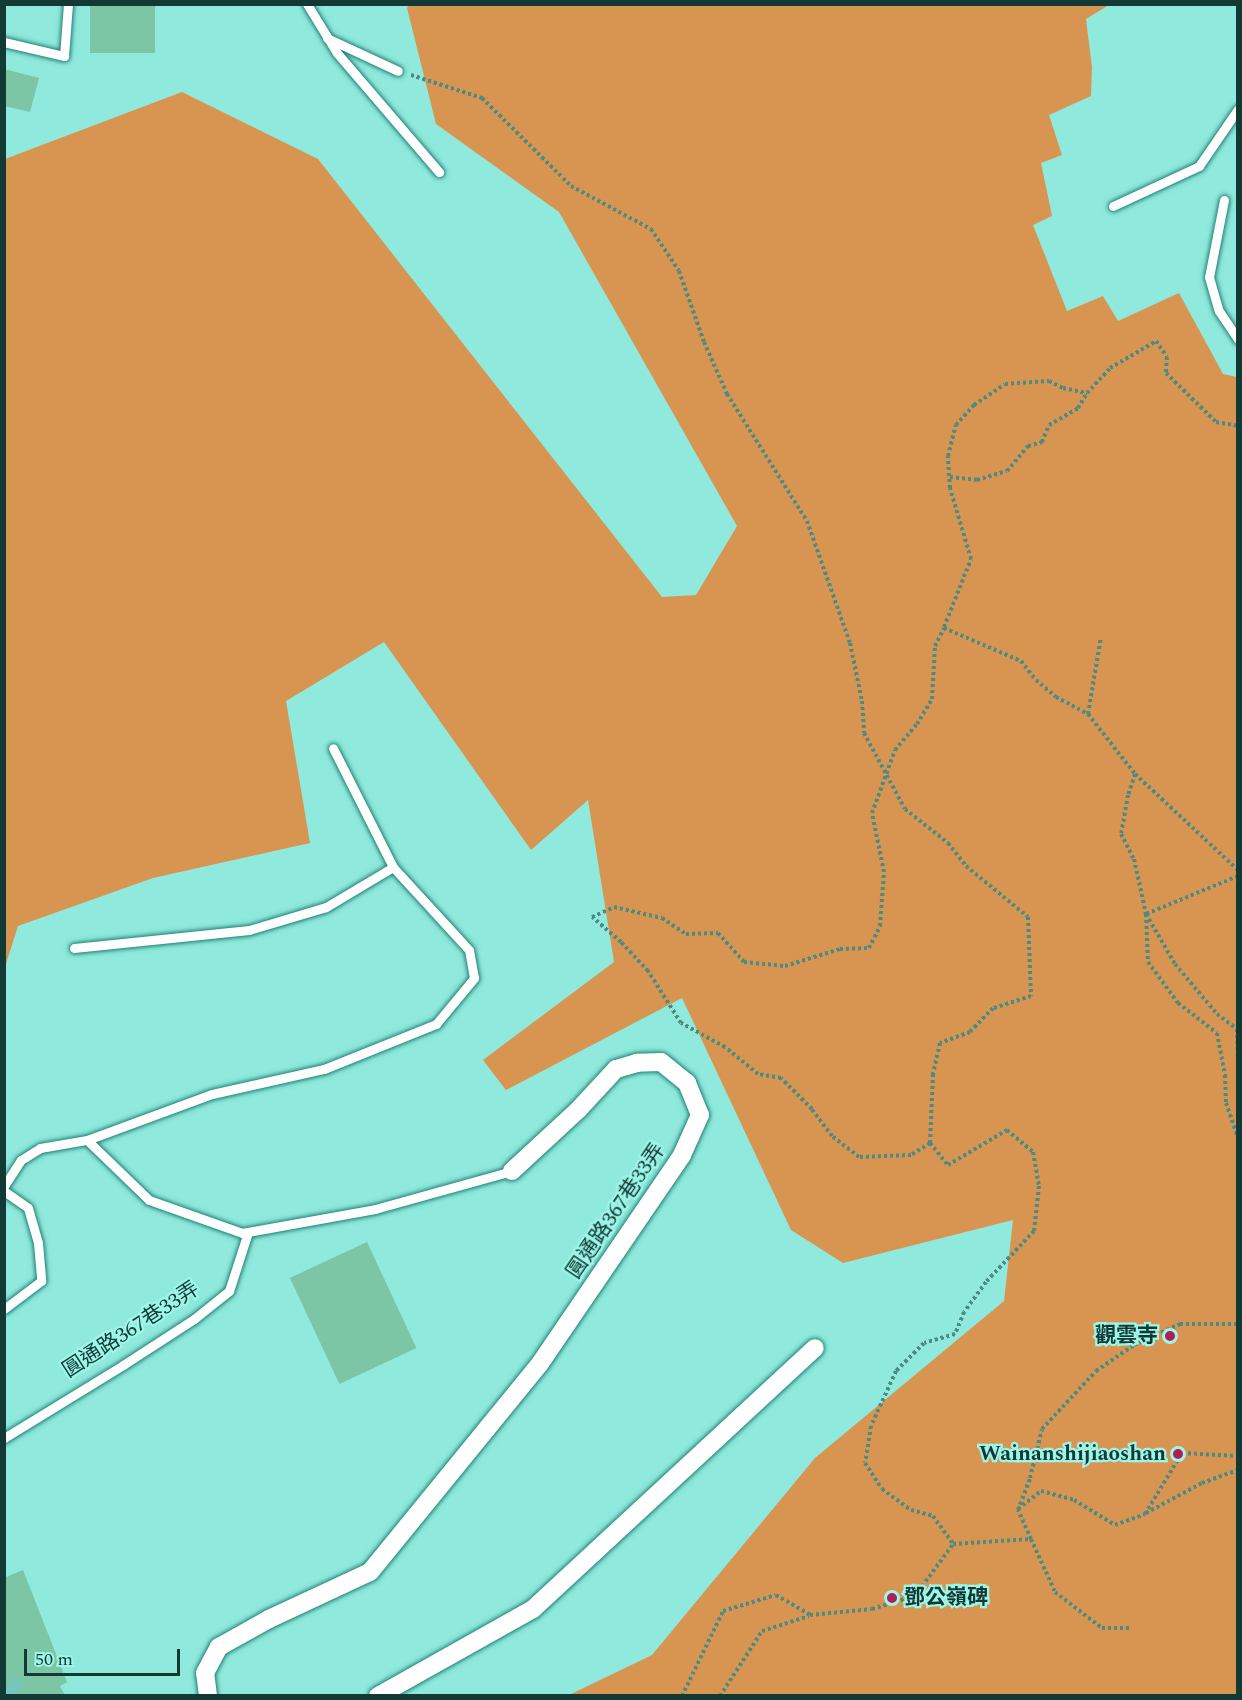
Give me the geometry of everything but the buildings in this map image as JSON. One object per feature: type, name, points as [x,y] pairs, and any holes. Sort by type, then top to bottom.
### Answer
[{"type":"street","name":"圓通路367巷33弄","points":[[208,1695],[205,1673],[219,1647],[269,1619],[370,1572],[539,1365],[682,1155],[700,1115],[687,1083],[661,1062],[637,1063],[616,1069],[578,1110],[512,1171]]},
{"type":"street","points":[[378,1695],[533,1609],[815,1348]]},
{"type":"lane","points":[[4,42],[64,56],[68,4]]},
{"type":"lane","points":[[307,4],[337,53],[439,172]]},
{"type":"lane","points":[[327,38],[398,71]]},
{"type":"lane","points":[[1113,206],[1199,165],[1238,109]]},
{"type":"lane","points":[[1224,200],[1209,277],[1219,311],[1238,339]]},
{"type":"lane","points":[[4,1309],[41,1281],[38,1243],[28,1208],[4,1189],[21,1160],[40,1148],[87,1140],[212,1094],[324,1070],[436,1024],[474,978],[469,950],[393,867],[333,748]]},
{"type":"lane","points":[[74,948],[249,930],[326,907],[393,867]]},
{"type":"lane","name":"圓通路367巷33弄","points":[[87,1140],[148,1200],[242,1233],[375,1209],[512,1171]]},
{"type":"lane","name":"圓通路367巷33弄","points":[[4,1438],[194,1319],[229,1291],[248,1232]]},
{"type":"path","points":[[398,71],[482,98],[571,186],[651,229],[678,271],[727,394],[807,520],[850,643],[862,701],[864,733],[905,809],[948,843],[966,866],[1028,917],[1031,996],[993,1008],[970,1032],[940,1043],[933,1074],[930,1143],[948,1165],[1007,1130],[1033,1152],[1039,1186],[1034,1231],[986,1282],[964,1312],[955,1334],[924,1343],[896,1371],[871,1426],[865,1463],[882,1489],[912,1510],[933,1516],[953,1544]]},
{"type":"path","points":[[950,477],[977,480],[1007,471],[1028,446],[1042,442],[1049,425],[1078,408],[1086,393],[1110,368],[1156,341],[1167,357],[1166,373],[1216,422],[1238,426]]},
{"type":"path","points":[[930,1143],[911,1155],[859,1157],[832,1136],[812,1109],[781,1078],[758,1074],[725,1047],[681,1023],[648,971],[621,942],[592,917],[614,907],[662,918],[687,934],[718,933],[744,962],[785,966],[840,950],[869,948],[880,926],[884,872],[872,813],[895,750],[917,724],[932,699],[935,646],[971,559],[950,488],[948,456],[956,425],[974,405],[1005,384],[1049,381],[1063,388],[1086,393]]},
{"type":"path","points":[[944,628],[1021,661],[1036,680],[1056,697],[1088,714],[1135,774],[1238,870]]},
{"type":"path","points":[[1088,714],[1101,637]]},
{"type":"path","points":[[1135,774],[1128,795],[1122,834],[1134,859],[1146,914],[1148,962],[1178,1003],[1217,1033],[1225,1075],[1226,1103],[1238,1138]]},
{"type":"path","points":[[1146,914],[1238,876]]},
{"type":"path","points":[[1146,914],[1180,971],[1217,1014],[1237,1029],[1238,1066]]},
{"type":"path","points":[[1131,1628],[1102,1628],[1055,1592],[1018,1510],[1030,1478],[1042,1429],[1096,1371],[1134,1345],[1180,1324],[1238,1324]]},
{"type":"path","points":[[1145,1514],[1182,1453],[1238,1456]]},
{"type":"path","points":[[1018,1510],[1041,1491],[1074,1500],[1115,1525],[1145,1514],[1202,1483],[1238,1470]]},
{"type":"path","points":[[953,1544],[1031,1539]]},
{"type":"path","points":[[720,1695],[762,1631],[810,1616],[872,1609],[915,1596],[953,1544]]},
{"type":"path","points":[[682,1695],[723,1611],[776,1595],[810,1616]]},
{"type":"shaded area","points":[[409,5],[1109,5],[1086,19],[1092,67],[1091,96],[1049,115],[1062,155],[1041,163],[1052,216],[1033,225],[1067,311],[1103,296],[1118,321],[1179,293],[1223,374],[1237,377],[1237,1695],[569,1695],[652,1655],[815,1458],[1004,1301],[1013,1220],[843,1263],[791,1230],[682,998],[506,1090],[483,1060],[614,962],[588,800],[531,850],[384,642],[286,701],[310,843],[153,878],[18,926],[5,967],[5,159],[182,92],[318,159],[662,597],[696,595],[737,526],[559,212],[436,124],[407,8]]},
{"type":"tunnel","points":[[4,1688],[13,1696]]},
{"type":"place","name":"觀雲寺","points":[[1170,1336]]},
{"type":"place","name":"Wainanshijiaoshan","points":[[1178,1454]]},
{"type":"place","name":"鄧公嶺碑","points":[[892,1598]]}]
